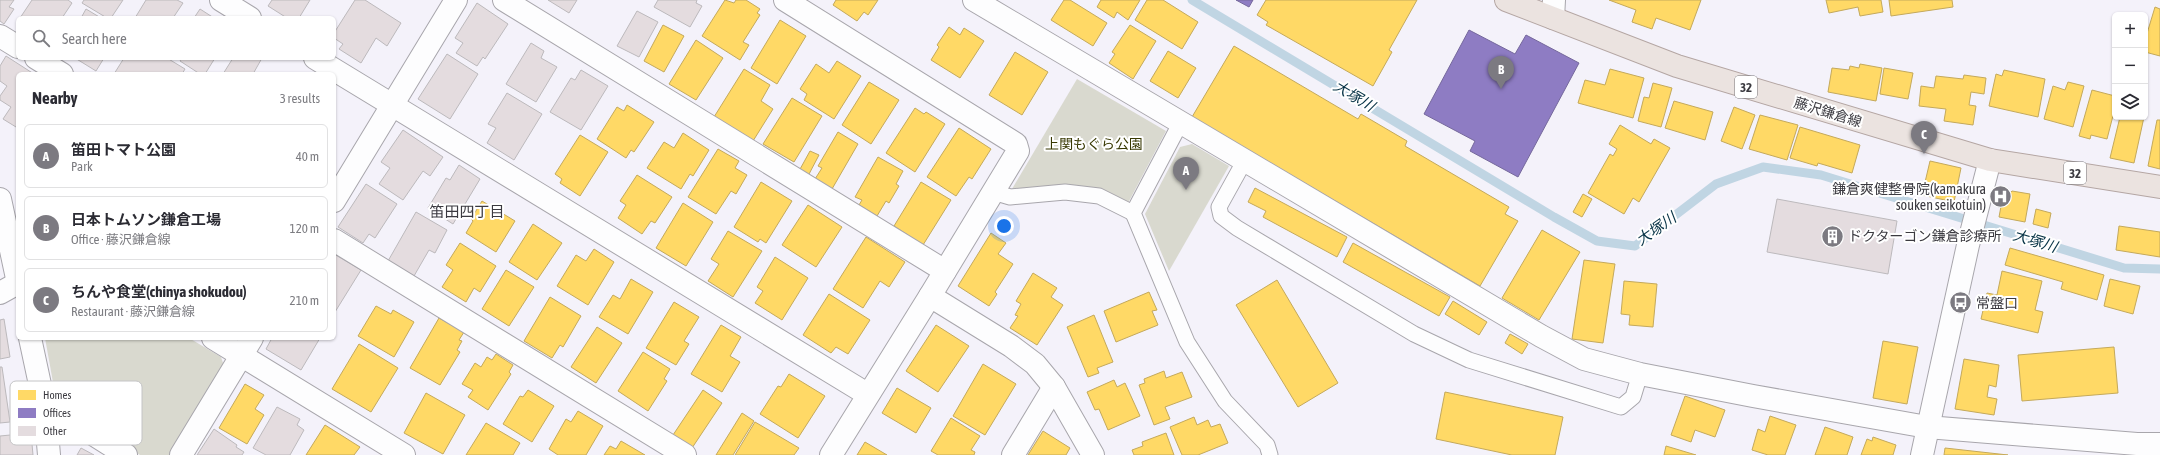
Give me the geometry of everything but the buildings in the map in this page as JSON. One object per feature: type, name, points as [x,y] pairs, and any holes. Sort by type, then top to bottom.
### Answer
[{"type":"main road","name":"藤沢鎌倉線","points":[[1506,0],[1554,9],[1677,66],[1990,160],[2160,187]]},
{"type":"street","points":[[221,0],[247,16]]},
{"type":"street","points":[[336,198],[456,0]]},
{"type":"street","points":[[504,0],[945,271]]},
{"type":"street","points":[[785,0],[1016,144],[1018,151],[930,296],[867,394],[831,455]]},
{"type":"street","points":[[974,0],[1540,336],[1584,359],[1640,374],[1927,427],[2137,444],[2160,444]]},
{"type":"street","points":[[0,36],[16,46]]},
{"type":"street","points":[[39,60],[59,72]]},
{"type":"street","points":[[318,60],[867,394]]},
{"type":"street","points":[[1922,455],[1974,216],[1990,160]]},
{"type":"street","points":[[7,207],[16,269]]},
{"type":"street","points":[[336,241],[685,455]]},
{"type":"street","points":[[0,293],[16,284]]},
{"type":"street","points":[[930,296],[1011,346],[1035,364],[1054,387],[1093,455]]},
{"type":"street","points":[[30,340],[39,381]]},
{"type":"street","points":[[221,340],[247,347],[404,455]]},
{"type":"street","points":[[181,455],[247,347]]},
{"type":"street","points":[[1013,455],[1054,387]]},
{"type":"street","points":[[48,445],[49,455]]},
{"type":"street","points":[[110,445],[126,455]]},
{"type":"lane","points":[[1134,213],[1181,122]]},
{"type":"lane","points":[[1245,160],[1219,207],[1221,216],[1237,228],[1414,334],[1469,360],[1621,407],[1633,396],[1640,374]]},
{"type":"lane","points":[[993,192],[1010,197],[1065,192],[1099,196],[1134,213],[1187,342],[1225,401],[1267,445],[1270,455]]},
{"type":"green space","name":"上関もぐら公園","points":[[1077,79],[1166,131],[1127,205],[1021,192],[1012,189]]},
{"type":"green space","points":[[1192,144],[1229,166],[1169,271],[1145,214],[1180,147]]},
{"type":"green space","points":[[45,340],[192,340],[221,357],[225,369],[173,455],[140,455],[124,445],[142,445],[142,381],[53,381]]},
{"type":"waterway","name":"大塚川","points":[[1192,0],[1554,217],[1597,241],[1635,246],[1716,184],[1763,167],[1821,175],[2124,268],[2160,269]]},
{"type":"place","name":"日本トムソン鎌倉工場","points":[[1501,89]]},
{"type":"place","name":"ちんや食堂(chinya shokudou)","points":[[1924,154]]},
{"type":"place","name":"笛田トマト公園","points":[[1186,190]]},
{"type":"place","name":"鎌倉爽健整骨院(kamakura souken seikotuin)","points":[[2001,197]]},
{"type":"place","name":"ドクターゴン鎌倉診療所","points":[[1832,236]]},
{"type":"place","name":"常盤口","points":[[1961,303]]},
{"type":"district","name":"笛田四丁目","points":[[467,212]]}]
